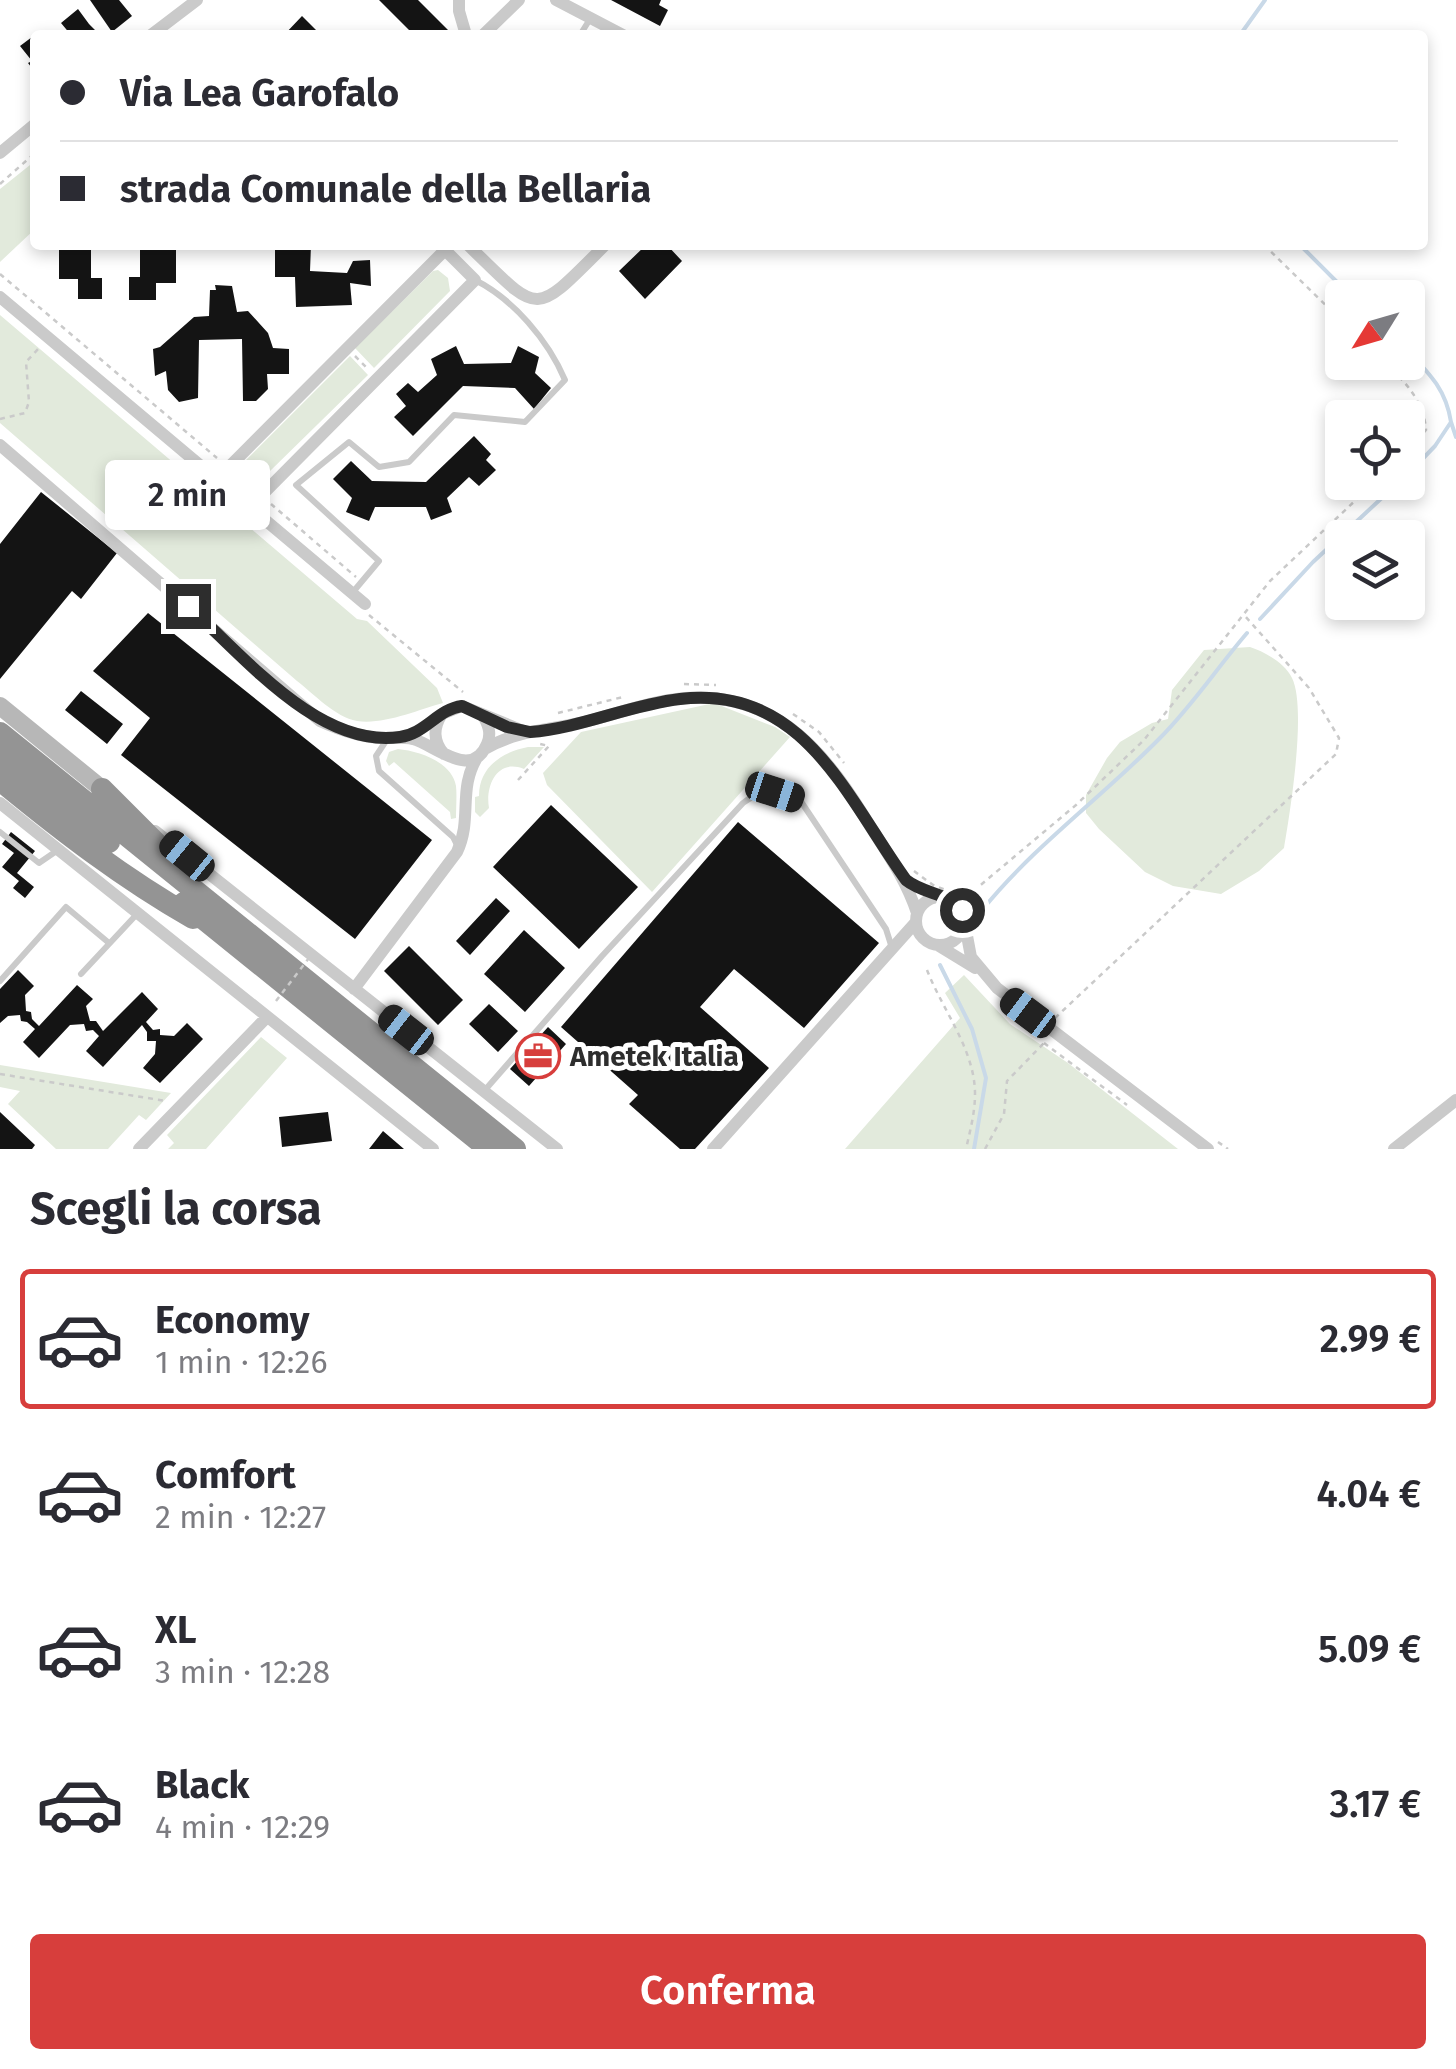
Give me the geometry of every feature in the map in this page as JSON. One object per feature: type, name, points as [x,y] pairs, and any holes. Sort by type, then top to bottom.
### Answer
[{"type":"highway","points":[[0,733],[515,1149]]},
{"type":"highway","points":[[0,756],[488,1149]]},
{"type":"highway","points":[[0,780],[140,888],[222,935]]},
{"type":"highway","points":[[102,789],[177,862],[297,964],[362,1026]]},
{"type":"street","points":[[158,30],[197,0]]},
{"type":"street","points":[[460,0],[465,30]]},
{"type":"street","points":[[503,16],[504,0]]},
{"type":"street","points":[[488,30],[519,0]]},
{"type":"street","points":[[556,0],[614,30]]},
{"type":"street","points":[[462,19],[482,30]]},
{"type":"street","points":[[0,152],[30,128]]},
{"type":"street","points":[[217,480],[441,250]]},
{"type":"street","points":[[250,507],[475,280],[445,250]]},
{"type":"street","points":[[473,250],[518,293],[535,300],[552,296],[600,250]]},
{"type":"street","points":[[1,296],[353,594],[363,607]]},
{"type":"street","points":[[0,445],[302,708],[345,732],[418,740],[464,761],[506,737],[534,738],[682,698],[725,700],[768,714],[802,736],[832,767],[908,873],[938,897],[962,902],[969,921],[971,957],[982,972]]},
{"type":"street","points":[[0,706],[557,1149]]},
{"type":"street","points":[[397,737],[424,728],[442,714],[462,706],[534,738]]},
{"type":"street","points":[[442,714],[435,730],[438,747],[465,787]]},
{"type":"street","points":[[354,989],[457,852],[466,832],[465,787],[490,731],[482,714]]},
{"type":"street","points":[[0,804],[433,1149]]},
{"type":"street","points":[[908,873],[918,930],[982,972],[1210,1143]]},
{"type":"street","points":[[712,1149],[892,950],[925,902],[938,897]]},
{"type":"street","points":[[892,950],[914,941],[934,944],[959,938],[969,921]]},
{"type":"street","points":[[139,1149],[268,1017]]},
{"type":"street","points":[[1394,1149],[1456,1100]]},
{"type":"lane","points":[[583,30],[591,18]]},
{"type":"lane","points":[[353,594],[379,561],[296,485],[349,442],[379,467],[408,462],[454,416],[525,422],[565,380],[554,355],[505,300],[475,280]]},
{"type":"lane","points":[[397,737],[378,750],[379,771],[440,824],[456,841],[457,852]]},
{"type":"lane","points":[[484,1091],[602,956],[743,803],[756,794],[775,792],[800,800],[886,929],[892,950]]},
{"type":"lane","points":[[440,824],[456,828],[466,821]]},
{"type":"lane","points":[[0,832],[39,863],[58,850]]},
{"type":"lane","points":[[0,980],[66,907],[110,943]]},
{"type":"lane","points":[[81,974],[138,913]]},
{"type":"path","points":[[0,184],[30,157]]},
{"type":"path","points":[[1269,250],[1325,304]]},
{"type":"path","points":[[0,274],[217,458]]},
{"type":"path","points":[[0,419],[25,413],[29,402],[26,362],[44,342]]},
{"type":"path","points":[[347,348],[377,378]]},
{"type":"path","points":[[962,902],[1076,805],[1144,740],[1270,581],[1356,500]]},
{"type":"path","points":[[363,607],[465,694]]},
{"type":"path","points":[[985,1149],[1004,1114],[1007,1081],[1053,1029],[1336,754],[1338,738],[1308,688],[1242,614]]},
{"type":"path","points":[[676,685],[730,688]]},
{"type":"path","points":[[553,714],[626,696]]},
{"type":"path","points":[[785,709],[820,732],[849,770]]},
{"type":"path","points":[[518,780],[549,746],[534,738]]},
{"type":"path","points":[[908,873],[958,893],[969,921]]},
{"type":"path","points":[[276,1001],[309,958]]},
{"type":"path","points":[[927,970],[960,1037],[972,1072],[975,1094],[966,1149]]},
{"type":"path","points":[[1044,1010],[1053,1029],[1134,1110]]},
{"type":"path","points":[[0,1074],[165,1100],[176,1110]]},
{"type":"path","points":[[1210,1143],[1228,1149]]},
{"type":"shaded area","points":[[30,165],[30,234],[0,262],[0,189]]},
{"type":"shaded area","points":[[438,270],[448,278],[450,291],[374,368],[355,348]]},
{"type":"shaded area","points":[[0,315],[357,619],[367,621],[437,688],[443,703],[367,722],[349,719],[333,710],[0,423]]},
{"type":"shaded area","points":[[350,356],[368,375],[268,473],[256,480],[247,477],[241,466],[246,460]]},
{"type":"shaded area","points":[[1250,647],[1285,668],[1296,692],[1296,761],[1284,848],[1259,871],[1221,894],[1173,886],[1145,872],[1099,829],[1086,813],[1086,795],[1120,742],[1152,723],[1168,719],[1172,690],[1204,650]]},
{"type":"shaded area","points":[[714,703],[775,727],[790,737],[652,892],[547,785],[543,773],[581,732]]},
{"type":"shaded area","points":[[528,747],[544,747],[524,769],[507,767],[495,776],[489,791],[489,808],[480,817],[475,812],[475,797],[479,796],[488,769],[501,757]]},
{"type":"shaded area","points":[[398,749],[425,755],[448,770],[456,786],[456,818],[451,819],[450,812],[394,762],[389,766],[389,752]]},
{"type":"shaded area","points":[[964,975],[1010,1024],[1068,1063],[1178,1149],[845,1149],[960,1018],[945,993]]},
{"type":"shaded area","points":[[261,1037],[287,1058],[206,1149],[168,1149],[174,1143],[167,1135]]},
{"type":"shaded area","points":[[0,1065],[171,1093],[146,1120],[139,1115],[108,1149],[56,1149],[8,1104],[20,1091],[0,1087]]},
{"type":"building","points":[[90,0],[119,0],[132,16],[111,30]]},
{"type":"building","points":[[379,0],[418,0],[448,30],[409,30]]},
{"type":"building","points":[[611,0],[661,0],[659,5],[668,10],[660,26]]},
{"type":"building","points":[[78,9],[95,30],[67,30],[61,23]]},
{"type":"building","points":[[302,16],[316,30],[289,30]]},
{"type":"building","points":[[30,38],[30,58],[20,46]]},
{"type":"building","points":[[59,250],[91,250],[91,278],[102,278],[102,299],[78,299],[78,279],[59,279]]},
{"type":"building","points":[[140,250],[176,250],[176,283],[156,283],[156,300],[129,300],[129,277],[140,277]]},
{"type":"building","points":[[275,250],[311,250],[310,271],[347,273],[353,261],[370,260],[371,286],[350,283],[352,305],[296,307],[295,277],[275,277]]},
{"type":"building","points":[[641,250],[672,250],[682,261],[645,299],[619,271]]},
{"type":"building","points":[[215,285],[232,286],[237,312],[248,311],[268,333],[273,348],[289,349],[289,374],[267,374],[268,389],[256,401],[243,401],[242,339],[199,340],[198,398],[179,402],[168,390],[166,371],[155,376],[153,349],[194,317],[209,316],[210,290],[216,290]]},
{"type":"building","points":[[456,346],[464,364],[511,363],[518,346],[539,357],[535,373],[551,388],[534,409],[515,388],[463,386],[413,436],[394,417],[406,406],[396,394],[408,383],[418,392],[437,375],[431,359]]},
{"type":"building","points":[[474,436],[491,454],[486,460],[496,470],[479,486],[469,477],[447,498],[452,512],[431,520],[426,507],[375,507],[369,521],[346,512],[352,498],[333,479],[351,461],[372,481],[426,482]]},
{"type":"building","points":[[41,492],[117,553],[81,599],[72,591],[0,679],[0,544]]},
{"type":"building","points":[[148,613],[432,840],[355,939],[121,755],[150,718],[93,671]]},
{"type":"building","points":[[81,691],[123,724],[107,744],[65,710]]},
{"type":"building","points":[[551,805],[638,887],[579,949],[493,867]]},
{"type":"building","points":[[738,822],[879,943],[804,1028],[734,969],[700,1007],[769,1068],[695,1149],[680,1149],[629,1104],[638,1095],[561,1027]]},
{"type":"building","points":[[11,832],[35,851],[17,873],[34,887],[25,898],[13,888],[19,881],[2,867],[14,853],[2,844]]},
{"type":"building","points":[[496,898],[510,911],[470,955],[456,941]]},
{"type":"building","points":[[524,930],[565,968],[525,1012],[484,974]]},
{"type":"building","points":[[409,946],[463,1000],[438,1025],[384,971]]},
{"type":"building","points":[[18,970],[34,986],[25,995],[26,1011],[31,1012],[39,1026],[77,985],[93,999],[86,1006],[90,1021],[96,1021],[103,1031],[142,992],[158,1009],[146,1022],[153,1030],[174,1036],[187,1023],[203,1039],[160,1083],[143,1068],[155,1054],[156,1041],[147,1041],[142,1025],[103,1067],[86,1051],[99,1036],[93,1030],[86,1031],[84,1024],[70,1025],[39,1058],[23,1042],[35,1029],[21,1021],[20,1015],[8,1016],[0,1023],[0,989]]},
{"type":"building","points":[[489,1004],[518,1031],[498,1052],[469,1024]]},
{"type":"building","name":"Ametek Italia","points":[[548,1027],[566,1044],[529,1086],[510,1069]]},
{"type":"building","points":[[0,1112],[35,1145],[32,1149],[0,1149]]},
{"type":"building","points":[[328,1112],[332,1141],[282,1147],[279,1117]]},
{"type":"building","points":[[383,1131],[404,1149],[369,1149]]},
{"type":"waterway","points":[[1244,30],[1265,0]]},
{"type":"waterway","points":[[1305,250],[1335,280]]},
{"type":"waterway","points":[[1425,370],[1441,392],[1451,422],[1425,456]]},
{"type":"waterway","points":[[1451,422],[1456,437]]},
{"type":"waterway","points":[[1260,619],[1313,562],[1380,500]]},
{"type":"waterway","points":[[983,909],[1024,864],[1159,739],[1247,633]]},
{"type":"waterway","points":[[940,965],[972,1029],[986,1078],[974,1149]]},
{"type":"place","name":"Ametek Italia","points":[[538,1056]]},
{"type":"route","points":[[188,606],[302,708],[335,728],[368,737],[410,735],[448,710],[462,706],[507,727],[530,732],[682,698],[725,700],[748,706],[768,714],[818,751],[906,880],[921,891],[952,900],[962,910]]}]
